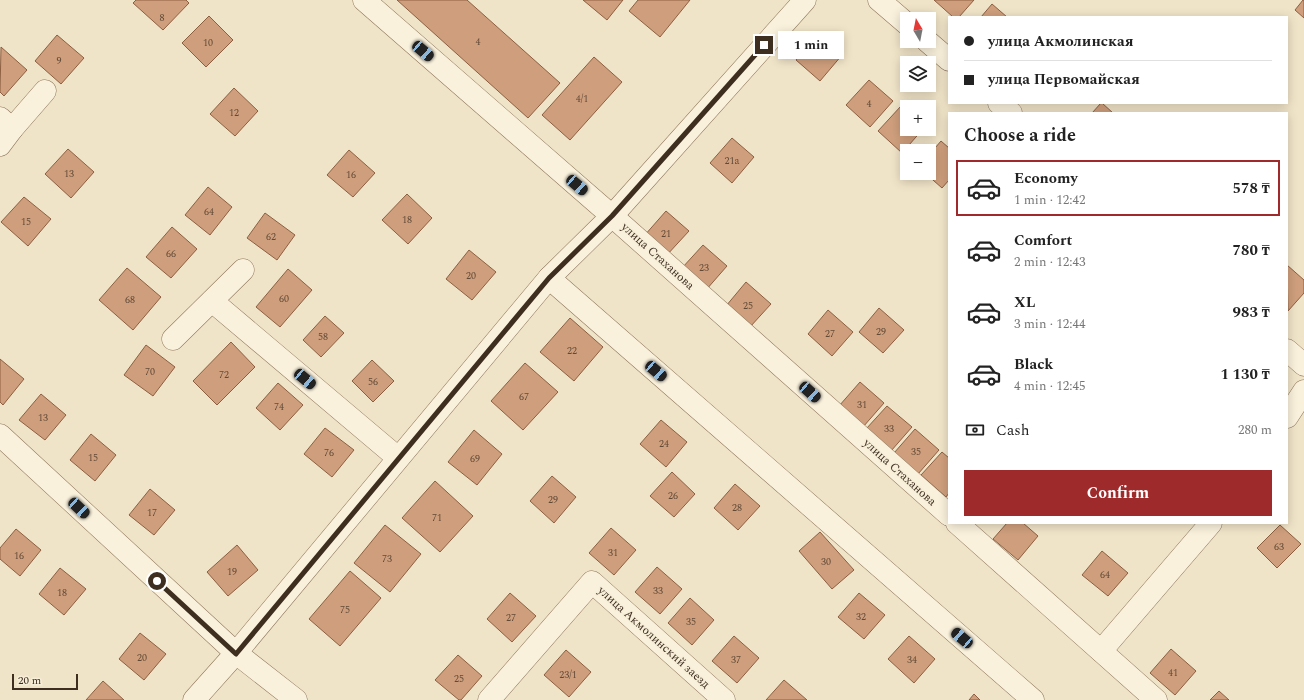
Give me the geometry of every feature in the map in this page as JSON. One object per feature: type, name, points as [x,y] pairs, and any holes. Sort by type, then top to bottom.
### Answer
[{"type":"street","name":"улица Стаханова","points":[[364,0],[612,216],[948,514]]},
{"type":"street","points":[[194,700],[236,654],[549,278],[612,216],[805,0]]},
{"type":"street","points":[[879,0],[900,18]]},
{"type":"street","points":[[935,48],[948,59]]},
{"type":"street","points":[[4,131],[45,91]]},
{"type":"street","points":[[1000,104],[1010,112]]},
{"type":"street","points":[[173,339],[243,270]]},
{"type":"street","points":[[549,278],[1033,700]]},
{"type":"street","points":[[212,301],[398,458]]},
{"type":"street","points":[[1288,351],[1304,365]]},
{"type":"street","points":[[1288,415],[1304,391]]},
{"type":"street","points":[[0,435],[236,654],[296,700]]},
{"type":"street","points":[[959,524],[1156,700]]},
{"type":"street","points":[[1101,651],[1210,524]]},
{"type":"street","name":"улица Акмолинский заезд","points":[[489,700],[592,582],[724,700]]},
{"type":"building","points":[[136,0],[186,0],[189,3],[163,30],[133,3]]},
{"type":"building","points":[[397,0],[467,0],[560,83],[528,118]]},
{"type":"building","points":[[583,0],[623,0],[607,20]]},
{"type":"building","points":[[638,0],[690,0],[660,37],[629,11]]},
{"type":"building","points":[[934,0],[974,0],[960,16],[952,16]]},
{"type":"building","points":[[1304,0],[1304,18],[1295,10]]},
{"type":"building","points":[[992,4],[1006,16],[982,16]]},
{"type":"building","points":[[209,16],[233,40],[206,67],[182,43]]},
{"type":"building","points":[[818,34],[842,55],[820,81],[796,60]]},
{"type":"building","points":[[57,35],[84,58],[61,84],[35,61]]},
{"type":"building","points":[[1,47],[27,70],[4,96],[0,92]]},
{"type":"building","points":[[594,57],[622,82],[570,140],[542,115]]},
{"type":"building","points":[[869,80],[893,101],[870,127],[846,105]]},
{"type":"building","points":[[234,88],[258,111],[235,136],[210,114]]},
{"type":"building","points":[[1100,104],[1103,104],[1112,112],[1093,112]]},
{"type":"building","points":[[900,107],[900,136],[917,136],[910,144],[900,144],[900,151],[878,131]]},
{"type":"building","points":[[732,138],[754,157],[732,183],[710,163]]},
{"type":"building","points":[[941,141],[948,147],[948,181],[942,188],[933,180],[936,180],[936,147]]},
{"type":"building","points":[[68,149],[94,172],[71,198],[45,174]]},
{"type":"building","points":[[349,150],[375,173],[353,197],[327,175]]},
{"type":"building","points":[[208,187],[232,207],[210,235],[185,215]]},
{"type":"building","points":[[407,194],[432,218],[408,244],[382,220]]},
{"type":"building","points":[[24,197],[51,219],[28,246],[1,222]]},
{"type":"building","points":[[666,211],[689,231],[666,256],[644,236]]},
{"type":"building","points":[[265,213],[295,235],[277,260],[247,238]]},
{"type":"building","points":[[172,227],[197,249],[171,278],[146,257]]},
{"type":"building","points":[[703,245],[727,266],[706,290],[682,268]]},
{"type":"building","points":[[469,250],[496,272],[472,300],[446,279]]},
{"type":"building","points":[[1288,266],[1304,280],[1304,293],[1288,311]]},
{"type":"building","points":[[127,268],[161,297],[133,330],[99,300]]},
{"type":"building","points":[[288,269],[312,290],[280,327],[256,307]]},
{"type":"building","points":[[746,282],[771,304],[750,327],[726,306]]},
{"type":"building","points":[[879,308],[904,330],[883,353],[859,332]]},
{"type":"building","points":[[828,310],[853,332],[832,356],[808,334]]},
{"type":"building","points":[[325,316],[344,333],[321,357],[303,340]]},
{"type":"building","points":[[570,318],[603,347],[574,381],[540,352]]},
{"type":"building","points":[[231,342],[255,367],[217,405],[193,381]]},
{"type":"building","points":[[146,345],[175,367],[153,396],[124,375]]},
{"type":"building","points":[[0,359],[24,379],[3,405],[0,402]]},
{"type":"building","points":[[372,360],[394,381],[373,402],[352,381]]},
{"type":"building","points":[[525,363],[558,392],[523,430],[491,401]]},
{"type":"building","points":[[860,382],[884,403],[863,427],[839,406]]},
{"type":"building","points":[[278,383],[303,405],[280,430],[256,408]]},
{"type":"building","points":[[41,394],[66,415],[45,440],[19,420]]},
{"type":"building","points":[[887,406],[912,427],[891,451],[866,429]]},
{"type":"building","points":[[661,420],[687,442],[666,467],[640,444]]},
{"type":"building","points":[[325,428],[354,450],[332,477],[304,454]]},
{"type":"building","points":[[915,429],[939,450],[918,474],[894,453]]},
{"type":"building","points":[[474,430],[502,454],[477,485],[448,462]]},
{"type":"building","points":[[91,434],[116,455],[95,481],[70,460]]},
{"type":"building","points":[[942,452],[948,457],[948,494],[946,497],[921,475]]},
{"type":"building","points":[[672,472],[695,494],[674,517],[650,496]]},
{"type":"building","points":[[552,476],[576,497],[554,523],[530,501]]},
{"type":"building","points":[[435,481],[473,516],[440,552],[402,518]]},
{"type":"building","points":[[735,484],[760,506],[738,530],[714,508]]},
{"type":"building","points":[[150,489],[175,510],[154,535],[129,515]]},
{"type":"building","points":[[1006,524],[1024,524],[1038,536],[1018,560],[993,539]]},
{"type":"building","points":[[385,525],[421,554],[390,592],[354,563]]},
{"type":"building","points":[[1280,525],[1301,544],[1277,568],[1257,548]]},
{"type":"building","points":[[611,528],[636,550],[614,575],[589,553]]},
{"type":"building","points":[[16,529],[41,550],[20,576],[0,559],[0,548]]},
{"type":"building","points":[[820,532],[854,570],[832,589],[799,551]]},
{"type":"building","points":[[237,545],[258,570],[228,596],[207,572]]},
{"type":"building","points":[[1102,551],[1128,573],[1108,596],[1082,575]]},
{"type":"building","points":[[657,567],[682,589],[660,614],[635,592]]},
{"type":"building","points":[[60,568],[86,589],[64,615],[39,594]]},
{"type":"building","points":[[350,571],[381,598],[340,646],[309,619]]},
{"type":"building","points":[[510,593],[536,616],[512,642],[487,619]]},
{"type":"building","points":[[859,593],[885,615],[864,639],[838,617]]},
{"type":"building","points":[[690,598],[714,620],[692,645],[668,623]]},
{"type":"building","points":[[140,633],[166,654],[144,680],[119,659]]},
{"type":"building","points":[[734,636],[759,658],[737,683],[712,661]]},
{"type":"building","points":[[909,636],[935,659],[914,683],[888,659]]},
{"type":"building","points":[[1171,649],[1196,671],[1175,695],[1150,673]]},
{"type":"building","points":[[566,650],[591,672],[569,697],[544,675]]},
{"type":"building","points":[[458,655],[482,676],[461,700],[459,700],[435,680]]},
{"type":"building","points":[[784,680],[807,700],[766,700]]},
{"type":"building","points":[[103,681],[124,700],[86,700]]},
{"type":"building","points":[[1219,691],[1229,700],[1210,700]]},
{"type":"building","points":[[974,694],[980,700],[969,700]]},
{"type":"route","points":[[157,581],[236,654],[549,278],[612,216],[764,45]]}]
